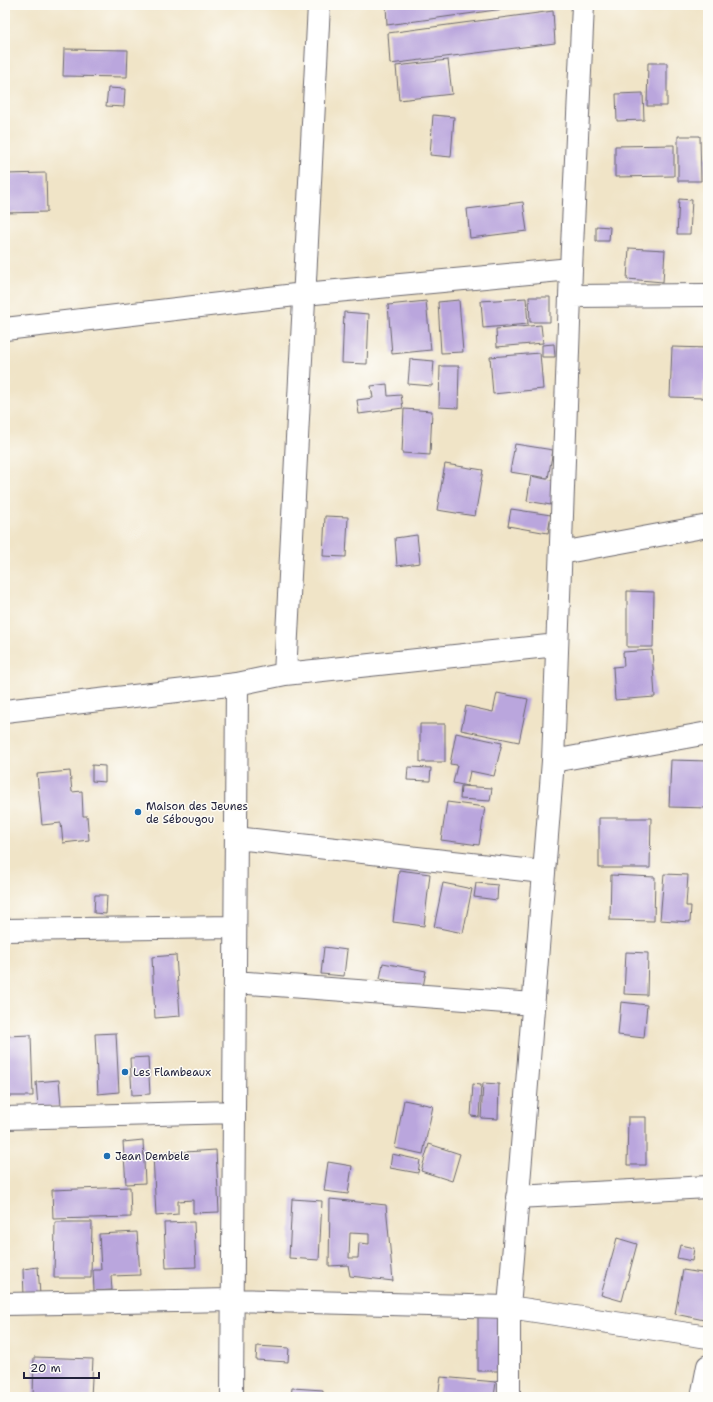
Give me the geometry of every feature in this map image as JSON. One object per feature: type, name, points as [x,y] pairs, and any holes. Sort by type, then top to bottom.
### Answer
[{"type":"street","points":[[285,674],[319,5]]},
{"type":"street","points":[[509,1397],[509,1307],[553,761],[571,269],[583,5]]},
{"type":"street","points":[[5,329],[304,294],[571,269]]},
{"type":"street","points":[[570,296],[708,295]]},
{"type":"street","points":[[561,553],[708,526]]},
{"type":"street","points":[[5,711],[237,684],[285,674],[557,645]]},
{"type":"street","points":[[232,1397],[237,684]]},
{"type":"street","points":[[553,761],[708,733]]},
{"type":"street","points":[[236,838],[543,872]]},
{"type":"street","points":[[5,930],[235,927]]},
{"type":"street","points":[[235,982],[534,1004]]},
{"type":"street","points":[[5,1118],[234,1112]]},
{"type":"street","points":[[517,1197],[708,1187]]},
{"type":"street","points":[[5,1304],[233,1300],[509,1307],[708,1337]]},
{"type":"street","points":[[702,1397],[708,1366]]},
{"type":"building","points":[[386,5],[525,5],[525,6],[387,25]]},
{"type":"building","points":[[553,11],[555,43],[390,64],[388,33]]},
{"type":"building","points":[[64,49],[128,50],[127,77],[63,76]]},
{"type":"building","points":[[448,60],[452,94],[399,100],[396,66]]},
{"type":"building","points":[[648,63],[667,63],[667,106],[647,106]]},
{"type":"building","points":[[108,88],[125,89],[124,107],[106,106]]},
{"type":"building","points":[[643,93],[644,120],[617,121],[616,94]]},
{"type":"building","points":[[433,115],[454,117],[451,157],[430,155]]},
{"type":"building","points":[[678,136],[700,136],[701,181],[678,181]]},
{"type":"building","points":[[674,145],[674,176],[615,177],[615,146]]},
{"type":"building","points":[[704,157],[708,157],[708,180],[705,180]]},
{"type":"building","points":[[46,173],[47,212],[5,213],[5,174]]},
{"type":"building","points":[[679,199],[692,200],[690,234],[677,234]]},
{"type":"building","points":[[523,202],[527,231],[470,238],[467,209]]},
{"type":"building","points":[[596,226],[610,227],[609,241],[596,241]]},
{"type":"building","points":[[629,248],[665,250],[663,282],[627,279]]},
{"type":"building","points":[[529,297],[550,297],[550,322],[530,322]]},
{"type":"building","points":[[526,298],[528,324],[483,328],[481,301]]},
{"type":"building","points":[[459,300],[463,352],[441,353],[438,302]]},
{"type":"building","points":[[426,301],[431,350],[392,354],[388,305]]},
{"type":"building","points":[[344,312],[369,314],[367,364],[342,363]]},
{"type":"building","points":[[541,325],[543,343],[497,347],[496,329]]},
{"type":"building","points":[[554,344],[555,357],[542,357],[542,345]]},
{"type":"building","points":[[672,347],[708,348],[708,382],[704,382],[703,398],[670,397]]},
{"type":"building","points":[[540,353],[543,389],[493,394],[490,357]]},
{"type":"building","points":[[410,359],[434,361],[432,386],[408,384]]},
{"type":"building","points":[[440,366],[459,366],[458,408],[439,407]]},
{"type":"building","points":[[387,384],[388,396],[401,395],[403,408],[359,414],[357,400],[373,398],[371,386]]},
{"type":"building","points":[[404,409],[432,411],[430,455],[402,453]]},
{"type":"building","points":[[515,444],[553,450],[548,478],[510,472]]},
{"type":"building","points":[[445,464],[483,470],[475,516],[437,510]]},
{"type":"building","points":[[531,476],[556,481],[551,505],[527,501]]},
{"type":"building","points":[[511,509],[551,515],[548,533],[508,526]]},
{"type":"building","points":[[325,516],[348,517],[346,557],[323,556]]},
{"type":"building","points":[[417,535],[420,563],[397,566],[395,538]]},
{"type":"building","points":[[627,591],[654,592],[653,647],[627,647]]},
{"type":"building","points":[[652,650],[655,697],[615,700],[613,667],[624,666],[623,652]]},
{"type":"building","points":[[497,693],[528,699],[519,742],[461,730],[466,706],[493,712]]},
{"type":"building","points":[[420,724],[445,724],[445,762],[420,762]]},
{"type":"building","points":[[456,733],[502,743],[494,776],[470,771],[467,786],[453,783],[457,765],[450,764]]},
{"type":"building","points":[[671,760],[708,761],[708,808],[669,807]]},
{"type":"building","points":[[92,765],[105,766],[105,782],[92,781]]},
{"type":"building","points":[[408,767],[431,768],[430,781],[407,780]]},
{"type":"building","points":[[70,771],[72,792],[82,791],[83,816],[87,816],[89,840],[63,843],[61,823],[42,825],[37,774]]},
{"type":"building","points":[[461,786],[492,788],[490,801],[460,799]]},
{"type":"building","points":[[447,802],[485,807],[479,845],[441,840]]},
{"type":"building","points":[[599,818],[651,818],[650,868],[599,868]]},
{"type":"building","points":[[399,870],[430,874],[424,926],[393,922]]},
{"type":"building","points":[[664,874],[688,875],[686,906],[691,906],[690,922],[660,920]]},
{"type":"building","points":[[611,875],[655,877],[654,921],[610,920]]},
{"type":"building","points":[[443,883],[472,889],[463,933],[434,927]]},
{"type":"building","points":[[476,883],[498,885],[497,900],[474,897]]},
{"type":"building","points":[[95,895],[107,895],[106,914],[94,913]]},
{"type":"building","points":[[324,947],[347,950],[344,976],[321,974]]},
{"type":"building","points":[[626,952],[648,953],[647,995],[624,994]]},
{"type":"building","points":[[176,955],[180,1016],[155,1018],[152,957]]},
{"type":"building","points":[[383,963],[426,971],[423,987],[380,979]]},
{"type":"building","points":[[621,1002],[647,1005],[644,1038],[618,1035]]},
{"type":"building","points":[[116,1033],[119,1092],[98,1094],[95,1034]]},
{"type":"building","points":[[31,1035],[33,1096],[5,1096],[5,1036]]},
{"type":"building","points":[[148,1057],[150,1094],[132,1095],[130,1058]]},
{"type":"building","points":[[59,1080],[61,1106],[38,1107],[36,1082]]},
{"type":"building","points":[[483,1083],[499,1084],[498,1119],[481,1118]]},
{"type":"building","points":[[473,1084],[481,1085],[479,1117],[471,1116]]},
{"type":"building","points":[[404,1100],[433,1106],[423,1154],[395,1148]]},
{"type":"building","points":[[628,1117],[646,1117],[646,1165],[627,1165]]},
{"type":"building","points":[[143,1140],[145,1183],[126,1184],[123,1142]]},
{"type":"building","points":[[429,1144],[460,1154],[452,1181],[421,1171]]},
{"type":"building","points":[[216,1150],[219,1212],[193,1213],[193,1200],[178,1201],[178,1214],[156,1216],[153,1154]]},
{"type":"building","points":[[392,1154],[420,1160],[418,1173],[390,1168]]},
{"type":"building","points":[[328,1162],[352,1166],[348,1194],[324,1191]]},
{"type":"building","points":[[130,1187],[131,1217],[53,1219],[52,1190]]},
{"type":"building","points":[[292,1199],[322,1201],[319,1260],[289,1258]]},
{"type":"building","points":[[330,1199],[386,1205],[393,1281],[350,1276],[348,1265],[329,1266]],"holes":[[[350,1233],[369,1234],[369,1244],[359,1243],[358,1258],[349,1258]]]},
{"type":"building","points":[[55,1222],[92,1222],[91,1278],[54,1278]]},
{"type":"building","points":[[194,1222],[196,1267],[166,1268],[164,1223]]},
{"type":"building","points":[[137,1232],[140,1275],[111,1276],[112,1290],[94,1291],[93,1270],[101,1270],[99,1234]]},
{"type":"building","points":[[617,1238],[637,1244],[622,1301],[601,1295]]},
{"type":"building","points":[[680,1245],[694,1248],[692,1261],[677,1258]]},
{"type":"building","points":[[38,1267],[40,1295],[24,1296],[23,1269]]},
{"type":"building","points":[[683,1270],[708,1274],[708,1299],[704,1320],[675,1314]]},
{"type":"building","points":[[478,1316],[503,1316],[503,1371],[478,1371]]},
{"type":"building","points":[[257,1346],[289,1348],[288,1362],[256,1360]]},
{"type":"building","points":[[34,1357],[93,1359],[91,1397],[33,1397]]},
{"type":"building","points":[[441,1377],[496,1382],[494,1397],[438,1397]]},
{"type":"building","points":[[292,1388],[323,1390],[323,1397],[291,1397]]},
{"type":"place","name":"Maison des Jeunes de Sébougou","points":[[138,812]]},
{"type":"place","name":"Les Flambeaux","points":[[125,1072]]},
{"type":"place","name":"Jean Dembele","points":[[107,1156]]}]
